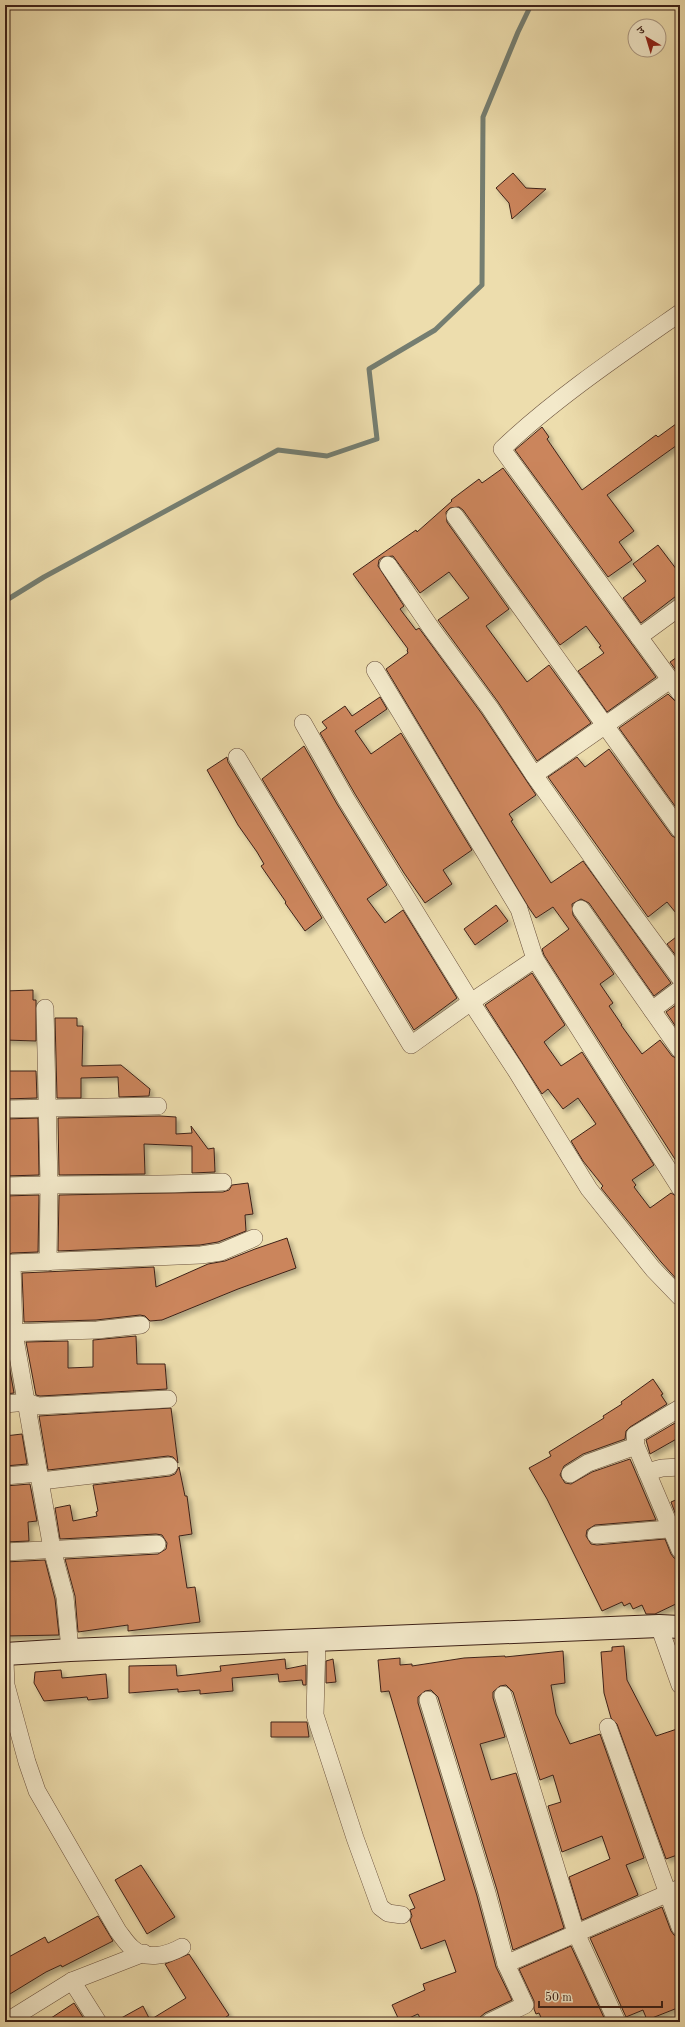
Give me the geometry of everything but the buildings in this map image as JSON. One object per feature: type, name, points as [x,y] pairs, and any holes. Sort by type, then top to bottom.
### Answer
[{"type":"street","points":[[680,313],[580,385],[521,431],[502,449],[680,694]]},
{"type":"street","points":[[455,516],[680,830]]},
{"type":"street","points":[[388,566],[431,628],[490,708],[534,775],[680,978]]},
{"type":"street","points":[[639,637],[680,607]]},
{"type":"street","points":[[375,670],[519,909],[535,959],[680,1188]]},
{"type":"street","points":[[534,775],[670,680]]},
{"type":"street","points":[[303,723],[350,805],[471,1002],[589,1189],[653,1269],[680,1297]]},
{"type":"street","points":[[237,757],[411,1045],[535,959]]},
{"type":"street","points":[[581,909],[680,1050]]},
{"type":"street","points":[[652,1010],[680,989]]},
{"type":"street","points":[[45,1008],[49,1184],[48,1262]]},
{"type":"street","points":[[5,1109],[158,1106]]},
{"type":"street","points":[[5,1186],[49,1184],[172,1185],[222,1182]]},
{"type":"street","points":[[70,1650],[65,1597],[52,1549],[27,1402],[10,1333],[8,1263],[201,1255],[221,1252],[254,1238]]},
{"type":"street","points":[[10,1333],[97,1330],[141,1325]]},
{"type":"street","points":[[5,1404],[27,1402],[38,1406],[168,1399]]},
{"type":"street","points":[[680,1408],[635,1435],[636,1446],[647,1472],[675,1528],[680,1550]]},
{"type":"street","points":[[570,1474],[588,1463],[636,1446]]},
{"type":"street","points":[[5,1476],[40,1477],[169,1466]]},
{"type":"street","points":[[647,1472],[662,1468],[680,1466]]},
{"type":"street","points":[[596,1534],[675,1528]]},
{"type":"street","points":[[5,1552],[157,1544]]},
{"type":"street","points":[[5,1654],[70,1650],[659,1626],[680,1627]]},
{"type":"street","points":[[659,1626],[680,1685]]},
{"type":"street","points":[[316,1640],[315,1715],[327,1756],[380,1907],[388,1913],[402,1915]]},
{"type":"street","points":[[5,1661],[6,1685],[27,1762],[37,1791],[118,1931],[132,1949],[144,1954],[156,1956],[170,1954],[182,1948]]},
{"type":"street","points":[[504,1695],[576,1932],[617,2022]]},
{"type":"street","points":[[428,1700],[440,1746],[459,1800],[506,1964],[525,2005],[490,2022]]},
{"type":"street","points":[[608,1727],[674,1890],[680,1927]]},
{"type":"street","points":[[506,1964],[674,1890]]},
{"type":"street","points":[[6,2022],[72,1981],[144,1954]]},
{"type":"street","points":[[72,1981],[98,2022]]},
{"type":"waterway","points":[[5,601],[44,577],[278,450],[327,456],[377,439],[369,369],[435,330],[482,285],[483,117],[518,32],[531,5]]}]
